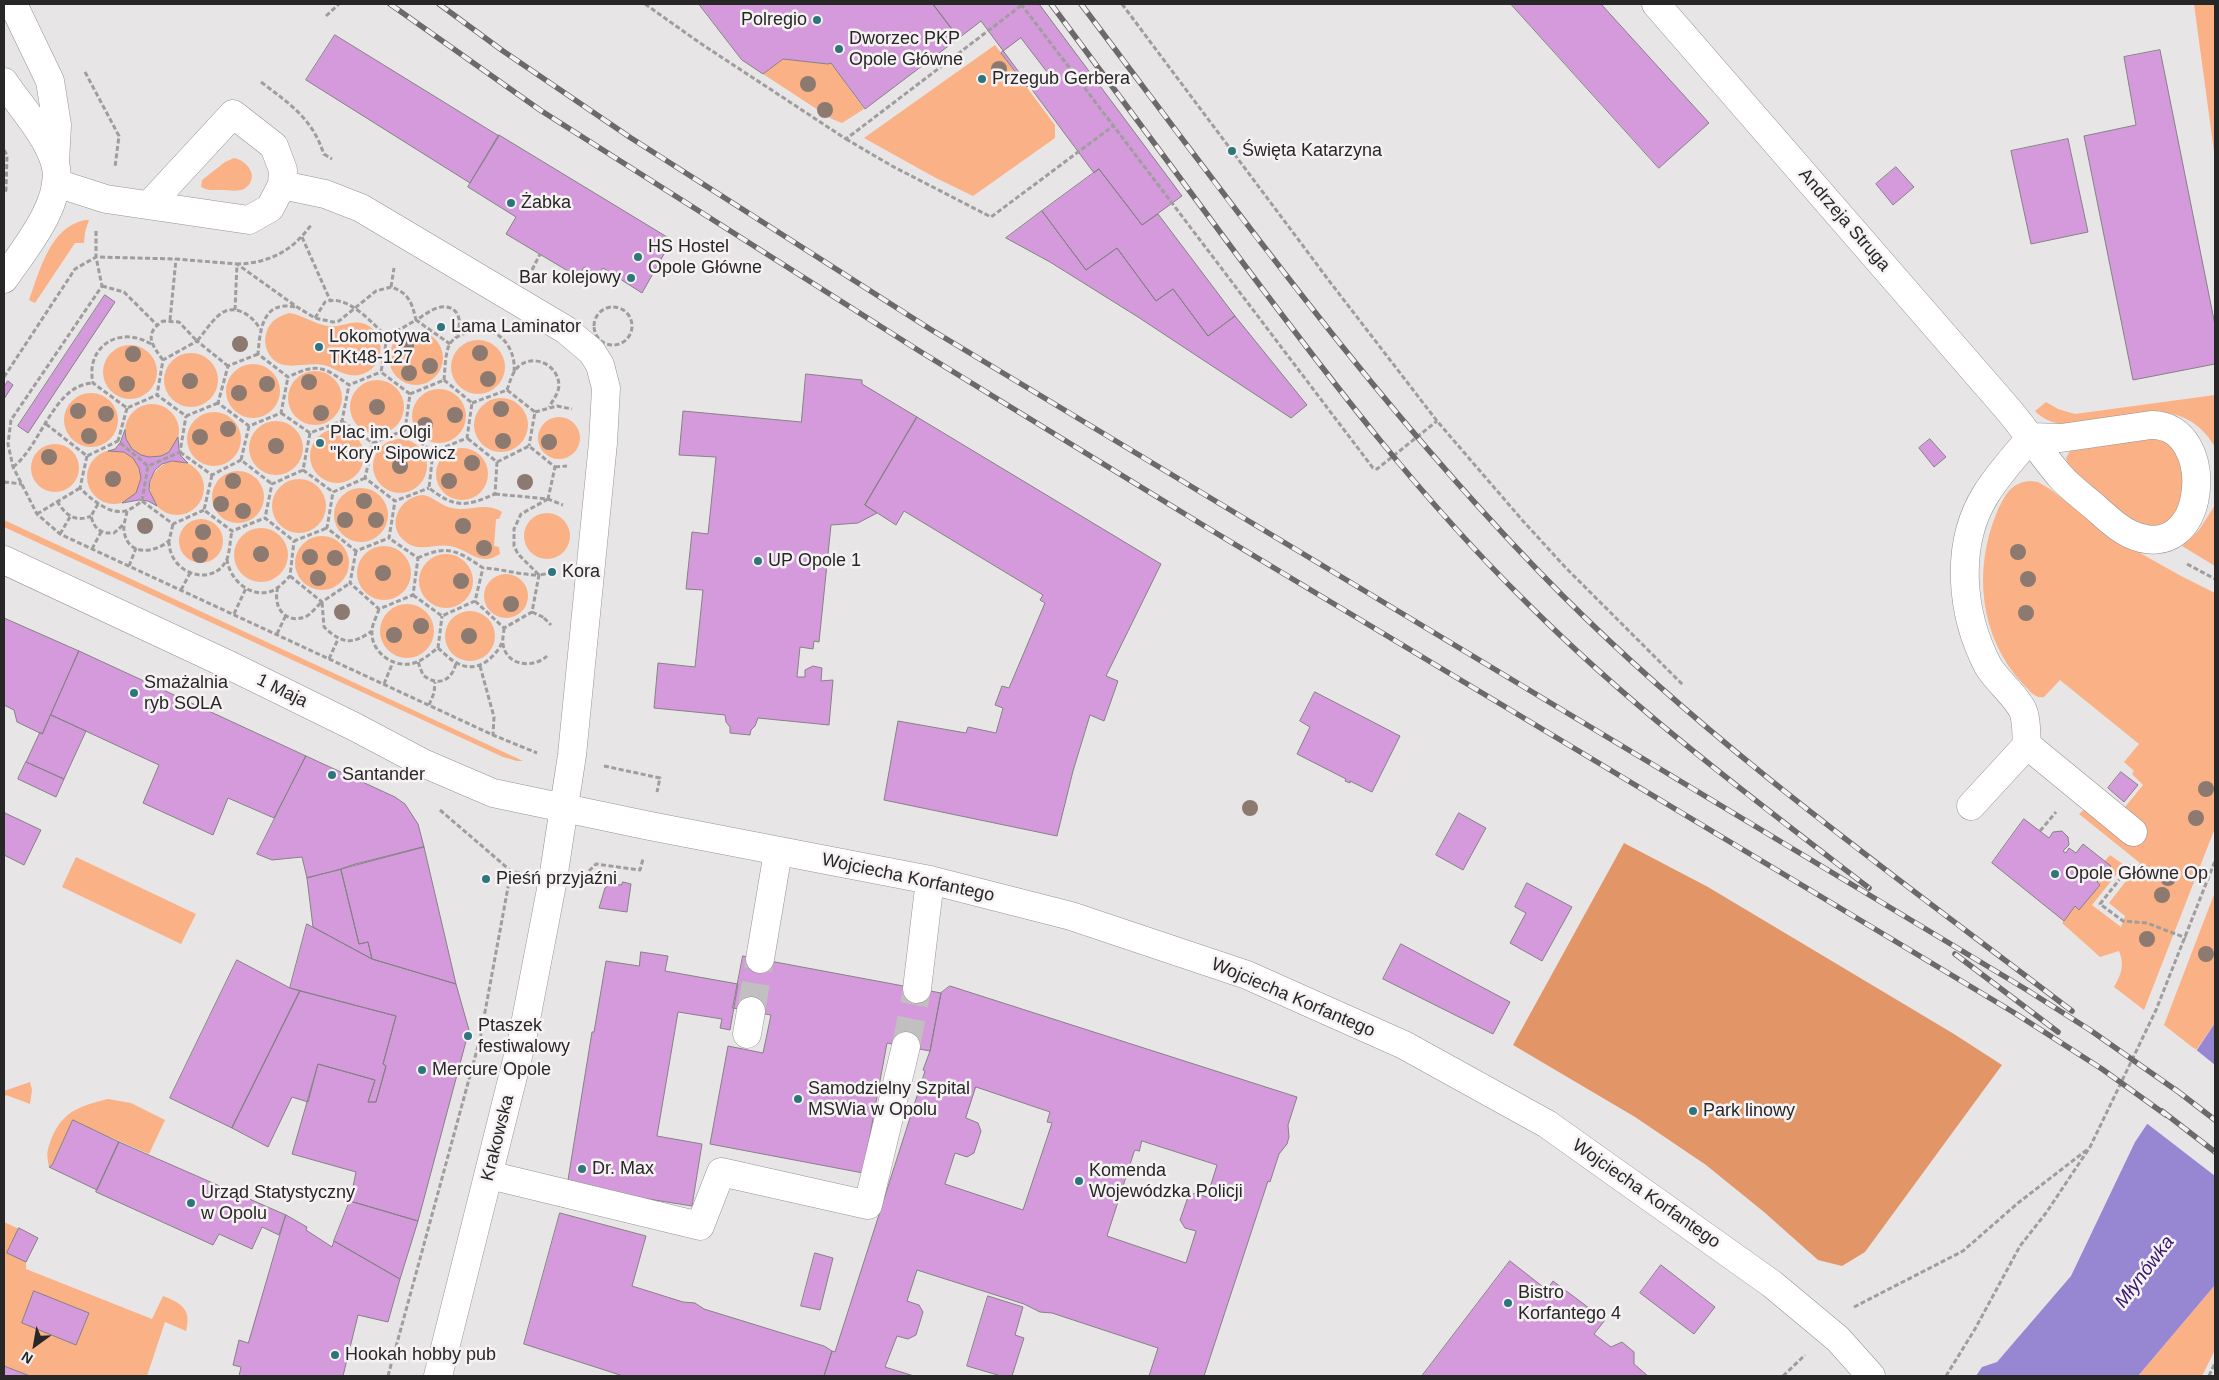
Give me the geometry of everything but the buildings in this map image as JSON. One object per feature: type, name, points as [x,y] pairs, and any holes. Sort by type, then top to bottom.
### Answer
[{"type":"street","points":[[4,279],[45,220],[56,174],[57,125],[50,81],[12,4]]},
{"type":"street","name":"Andrzeja Struga","points":[[1656,4],[2032,437],[2060,477],[2116,526],[2130,534],[2144,538],[2158,539],[2182,530],[2194,520],[2208,494],[2209,463],[2201,448],[2190,436],[2164,424],[2151,424],[2061,438],[2032,437]]},
{"type":"street","points":[[4,82],[46,143],[56,174],[106,199],[249,220],[270,208],[282,185],[283,170],[274,146],[232,114],[149,205]]},
{"type":"street","points":[[282,185],[325,194],[361,208],[566,330],[588,348],[600,365],[606,388],[606,408],[572,755],[564,808]]},
{"type":"street","points":[[2032,437],[1997,478],[1985,496],[1970,533],[1964,574],[1968,613],[1989,667],[2024,711],[2027,745],[2133,832]]},
{"type":"street","name":"1 Maja","points":[[4,560],[231,666],[423,763],[493,793],[564,808]]},
{"type":"street","points":[[1971,806],[2027,745]]},
{"type":"street","name":"Wojciecha Korfantego","points":[[564,808],[778,852],[930,880],[1071,916],[1247,975],[1404,1045],[1547,1124],[1772,1284],[1834,1335],[1871,1376]]},
{"type":"street","name":"Krakowska","points":[[440,1376],[522,1040],[564,808]]},
{"type":"street","points":[[760,959],[778,852]]},
{"type":"street","points":[[917,989],[930,880]]},
{"type":"street","points":[[489,1175],[700,1226],[721,1172],[868,1205],[906,1046]]},
{"type":"path","points":[[326,16],[339,4]]},
{"type":"path","points":[[645,4],[700,44],[846,139],[892,166],[991,217],[1114,126]]},
{"type":"path","points":[[1122,4],[1324,274],[1437,420],[1523,521],[1566,568],[1683,685]]},
{"type":"path","points":[[846,139],[1022,5],[1373,468],[1378,469],[1437,420]]},
{"type":"path","points":[[81,65],[119,136],[114,172],[96,233],[96,257],[102,286],[11,420],[8,444],[14,467],[37,514],[60,534],[493,735],[539,754]]},
{"type":"path","points":[[4,150],[6,156],[6,190],[4,194]]},
{"type":"path","points":[[302,237],[330,300],[356,308],[388,337]]},
{"type":"path","points":[[4,377],[75,269],[96,257],[176,259],[237,264],[297,308],[315,318],[333,322],[340,321],[376,291],[391,287],[407,296],[412,303],[416,320],[450,344]]},
{"type":"path","points":[[170,320],[176,259]]},
{"type":"path","points":[[102,286],[124,292],[157,325]]},
{"type":"path","points":[[315,318],[322,306],[330,300]]},
{"type":"path","points":[[258,354],[260,329],[263,320],[275,309],[290,306],[297,308]]},
{"type":"path","points":[[381,372],[388,337],[439,307],[447,308],[454,311],[460,320],[460,330],[450,344],[444,380]]},
{"type":"path","points":[[156,395],[164,360],[197,341],[218,316],[225,311],[243,312],[256,321],[260,329]]},
{"type":"path","points":[[151,345],[151,337],[157,325],[163,321],[170,320],[179,322],[185,326],[197,341],[228,366]]},
{"type":"path","points":[[455,338],[472,330],[490,331],[507,342],[515,362],[514,372],[507,390],[472,403]]},
{"type":"path","points":[[93,383],[91,365],[99,350],[106,343],[114,339],[128,337],[143,339],[164,360]]},
{"type":"path","points":[[228,366],[258,354]]},
{"type":"path","points":[[258,354],[288,377]]},
{"type":"path","points":[[514,372],[527,362],[538,361],[546,363],[558,378],[556,396],[549,407],[535,412]]},
{"type":"path","points":[[218,403],[228,366]]},
{"type":"path","points":[[288,377],[305,368],[321,368],[334,374],[349,385]]},
{"type":"path","points":[[349,385],[381,372]]},
{"type":"path","points":[[381,372],[410,394]]},
{"type":"path","points":[[281,413],[288,377]]},
{"type":"path","points":[[410,394],[444,380]]},
{"type":"path","points":[[444,380],[472,403]]},
{"type":"path","points":[[14,467],[24,458],[63,397],[84,383],[93,383],[127,408]]},
{"type":"path","points":[[342,420],[349,385]]},
{"type":"path","points":[[507,390],[535,412]]},
{"type":"path","points":[[405,430],[410,394]]},
{"type":"path","points":[[127,408],[156,395]]},
{"type":"path","points":[[156,395],[186,416]]},
{"type":"path","points":[[186,416],[218,403]]},
{"type":"path","points":[[218,403],[249,426]]},
{"type":"path","points":[[467,438],[472,403]]},
{"type":"path","points":[[87,456],[118,441],[127,408]]},
{"type":"path","points":[[530,446],[535,412]]},
{"type":"path","points":[[249,426],[281,413]]},
{"type":"path","points":[[281,413],[310,433]]},
{"type":"path","points":[[180,452],[186,416]]},
{"type":"path","points":[[310,433],[342,420]]},
{"type":"path","points":[[342,420],[373,443]]},
{"type":"path","points":[[46,424],[87,456]]},
{"type":"path","points":[[241,460],[249,426]]},
{"type":"path","points":[[373,443],[405,430]]},
{"type":"path","points":[[405,430],[434,452]]},
{"type":"path","points":[[303,470],[310,433]]},
{"type":"path","points":[[434,452],[467,438]]},
{"type":"path","points":[[467,438],[497,462]]},
{"type":"path","points":[[118,441],[148,466]]},
{"type":"path","points":[[366,478],[373,443]]},
{"type":"path","points":[[497,462],[530,446]]},
{"type":"path","points":[[530,446],[555,467],[548,500]]},
{"type":"path","points":[[148,466],[180,452]]},
{"type":"path","points":[[180,452],[212,474]]},
{"type":"path","points":[[429,488],[434,452]]},
{"type":"path","points":[[37,514],[80,488],[87,456]]},
{"type":"path","points":[[212,474],[241,460]]},
{"type":"path","points":[[241,460],[272,484]]},
{"type":"path","points":[[495,494],[497,462]]},
{"type":"path","points":[[80,488],[105,508],[127,511],[142,501],[148,466]]},
{"type":"path","points":[[272,484],[303,470]]},
{"type":"path","points":[[303,470],[332,492]]},
{"type":"path","points":[[204,510],[212,474]]},
{"type":"path","points":[[332,492],[366,478]]},
{"type":"path","points":[[366,478],[395,501]]},
{"type":"path","points":[[4,482],[22,484]]},
{"type":"path","points":[[265,518],[272,484]]},
{"type":"path","points":[[429,488],[449,502],[462,505],[475,503],[495,494],[548,500],[568,506]]},
{"type":"path","points":[[395,501],[429,488]]},
{"type":"path","points":[[327,528],[332,492]]},
{"type":"path","points":[[539,575],[518,554],[514,546],[514,528],[521,514],[548,500]]},
{"type":"path","points":[[142,501],[173,524]]},
{"type":"path","points":[[389,538],[395,501]]},
{"type":"path","points":[[57,502],[70,516],[78,519],[91,516],[98,504]]},
{"type":"path","points":[[173,524],[204,510]]},
{"type":"path","points":[[204,510],[232,531]]},
{"type":"path","points":[[127,511],[124,525],[126,539],[136,548],[153,551],[169,541]]},
{"type":"path","points":[[60,534],[70,516]]},
{"type":"path","points":[[91,516],[96,528],[101,532],[114,533],[124,525]]},
{"type":"path","points":[[232,531],[265,518]]},
{"type":"path","points":[[265,518],[294,541]]},
{"type":"path","points":[[173,524],[169,549],[174,562],[190,573],[208,574],[221,567],[227,559]]},
{"type":"path","points":[[294,541],[327,528]]},
{"type":"path","points":[[327,528],[356,551]]},
{"type":"path","points":[[232,531],[227,559],[232,576],[246,588],[264,592],[278,587],[290,576],[294,541]]},
{"type":"path","points":[[92,549],[101,532]]},
{"type":"path","points":[[356,551],[389,538]]},
{"type":"path","points":[[389,538],[418,558]]},
{"type":"path","points":[[129,566],[136,548]]},
{"type":"path","points":[[418,558],[436,550],[449,550],[465,556],[483,568],[506,570],[523,575],[539,575],[564,570]]},
{"type":"path","points":[[278,587],[276,602],[279,610],[286,616],[294,618],[309,615],[322,602],[350,583],[356,551]]},
{"type":"path","points":[[412,595],[418,558]]},
{"type":"path","points":[[475,601],[483,568]]},
{"type":"path","points":[[181,590],[190,573]]},
{"type":"path","points":[[504,628],[532,612],[539,575]]},
{"type":"path","points":[[290,576],[322,602],[324,627],[338,639],[357,640],[372,631]]},
{"type":"path","points":[[350,583],[379,609]]},
{"type":"path","points":[[234,614],[246,588]]},
{"type":"path","points":[[412,595],[379,609],[372,631],[376,649],[385,658],[406,665],[418,662],[438,648],[442,616]]},
{"type":"path","points":[[412,595],[442,616]]},
{"type":"path","points":[[475,601],[504,628]]},
{"type":"path","points":[[442,616],[475,601]]},
{"type":"path","points":[[277,634],[286,616]]},
{"type":"path","points":[[544,618],[554,633]]},
{"type":"path","points":[[438,648],[456,663],[465,666],[480,666],[495,654],[502,643],[504,628]]},
{"type":"path","points":[[329,659],[338,639]]},
{"type":"path","points":[[502,643],[509,657],[522,663],[539,662],[549,653]]},
{"type":"path","points":[[384,684],[393,662]]},
{"type":"path","points":[[418,662],[423,675],[435,682],[443,681],[450,677],[456,663]]},
{"type":"path","points":[[480,666],[494,717],[493,735]]},
{"type":"path","points":[[429,705],[434,693],[435,682]]},
{"type":"path","points":[[583,877],[596,864],[640,870],[650,826]]},
{"type":"path","points":[[2125,859],[2132,865],[2100,904],[2123,921],[2147,923],[2186,938]]},
{"type":"path","points":[[1946,1376],[1975,1330],[2020,1246],[2046,1213],[2090,1147],[2156,1010],[2215,861]]},
{"type":"path","points":[[388,1376],[480,1039],[511,871]]},
{"type":"path","points":[[1783,1376],[1834,1335],[1853,1307],[1963,1251],[2018,1203],[2090,1147]]},
{"type":"path","points":[[2209,1376],[2215,1363]]},
{"type":"shaded area","points":[[2194,4],[2215,4],[2215,159]]},
{"type":"shaded area","points":[[995,45],[1055,125],[1055,138],[973,196],[934,177],[864,138]]},
{"type":"shaded area","points":[[783,59],[831,63],[864,109],[842,123],[832,119],[763,74]]},
{"type":"shaded area","points":[[234,158],[248,166],[251,171],[252,176],[249,185],[242,190],[236,191],[211,190],[201,187],[202,180],[225,162]]},
{"type":"shaded area","points":[[89,220],[84,243],[75,243],[35,303],[29,300],[42,263],[55,240],[73,224]]},
{"type":"shaded area","points":[[289,313],[328,326],[356,322],[365,324],[374,331],[379,340],[380,351],[378,361],[371,369],[362,374],[349,375],[325,365],[288,366],[280,364],[273,359],[267,350],[265,345],[266,336],[268,328],[274,320]]},
{"type":"shaded area","points":[[416,331],[426,333],[435,339],[441,348],[443,358],[441,368],[435,377],[426,383],[416,385],[406,383],[397,377],[391,368],[389,358],[391,348],[397,339],[406,333]]},
{"type":"shaded area","points":[[478,340],[488,342],[497,348],[503,357],[505,367],[503,377],[497,386],[488,392],[478,394],[468,392],[459,386],[453,377],[451,367],[453,357],[459,348],[468,342]]},
{"type":"shaded area","points":[[125,345],[135,345],[145,349],[153,357],[157,372],[153,387],[145,395],[135,399],[125,399],[115,395],[107,387],[103,377],[103,367],[107,357],[115,349]]},
{"type":"shaded area","points":[[191,353],[201,355],[210,361],[216,370],[218,380],[216,390],[210,399],[201,405],[191,407],[181,405],[172,399],[166,390],[164,380],[166,370],[172,361],[181,355]]},
{"type":"shaded area","points":[[253,364],[263,366],[272,372],[278,381],[280,391],[278,401],[272,410],[263,416],[253,418],[243,416],[234,410],[228,401],[226,391],[228,381],[234,372],[243,366]]},
{"type":"shaded area","points":[[315,371],[325,373],[334,379],[340,388],[342,398],[340,408],[334,417],[325,423],[315,425],[305,423],[296,417],[290,408],[288,398],[290,388],[296,379],[305,373]]},
{"type":"shaded area","points":[[377,380],[387,382],[396,388],[402,397],[404,407],[402,417],[396,426],[387,432],[377,434],[367,432],[358,426],[352,417],[350,407],[352,397],[358,388],[367,382]]},
{"type":"shaded area","points":[[439,389],[449,391],[458,397],[464,406],[466,416],[464,426],[458,435],[449,441],[439,443],[429,441],[420,435],[414,426],[412,416],[414,406],[420,397],[429,391]]},
{"type":"shaded area","points":[[91,393],[101,395],[110,401],[116,410],[118,420],[116,430],[110,439],[101,445],[91,447],[81,445],[72,439],[66,430],[64,420],[66,410],[72,401],[81,395]]},
{"type":"shaded area","points":[[2215,395],[2215,447],[2196,425],[2173,414],[2149,413],[2075,424],[2053,422],[2035,411],[2046,402],[2058,409],[2075,414]]},
{"type":"shaded area","points":[[501,398],[511,400],[520,406],[526,415],[528,425],[526,435],[520,444],[511,450],[501,452],[491,450],[482,444],[476,435],[474,425],[476,415],[482,406],[491,400]]},
{"type":"shaded area","points":[[152,404],[162,406],[171,412],[177,421],[179,431],[177,441],[171,450],[162,456],[152,458],[142,456],[133,450],[127,441],[125,431],[127,421],[133,412],[142,406]]},
{"type":"shaded area","points":[[209,412],[219,412],[229,416],[237,424],[241,439],[237,454],[229,462],[219,466],[209,466],[199,462],[191,454],[187,444],[187,434],[191,424],[199,416]]},
{"type":"shaded area","points":[[563,417],[571,420],[577,426],[580,438],[577,450],[571,456],[555,459],[547,456],[541,450],[538,434],[541,426],[547,420]]},
{"type":"shaded area","points":[[276,421],[286,423],[295,429],[301,438],[303,448],[301,458],[295,467],[286,473],[276,475],[266,473],[257,467],[251,458],[249,448],[251,438],[257,429],[266,423]]},
{"type":"shaded area","points":[[337,429],[347,431],[356,437],[362,446],[364,456],[362,466],[356,475],[347,481],[337,483],[327,481],[318,475],[312,466],[310,456],[312,446],[318,437],[327,431]]},
{"type":"shaded area","points":[[2153,438],[2171,439],[2192,500],[2161,526],[2139,524],[2124,515],[2070,469],[2066,458],[2070,451]]},
{"type":"shaded area","points":[[400,439],[410,441],[419,447],[425,456],[427,466],[425,476],[419,485],[410,491],[400,493],[390,491],[381,485],[375,476],[373,466],[375,456],[381,447],[390,441]]},
{"type":"shaded area","points":[[50,444],[60,444],[72,451],[79,463],[79,473],[72,485],[60,492],[50,492],[42,488],[35,481],[31,473],[31,463],[35,455],[42,448]]},
{"type":"shaded area","points":[[457,448],[467,448],[481,455],[488,469],[488,479],[481,493],[467,500],[457,500],[447,496],[440,489],[436,479],[436,469],[440,459],[447,452]]},
{"type":"shaded area","points":[[114,450],[124,452],[133,458],[139,467],[141,477],[139,487],[133,496],[124,502],[114,504],[104,502],[95,496],[89,487],[87,477],[89,467],[95,458],[104,452]]},
{"type":"shaded area","points":[[172,461],[182,461],[192,465],[200,473],[204,488],[200,503],[192,511],[182,515],[172,515],[162,511],[154,503],[150,493],[150,483],[154,473],[162,465]]},
{"type":"shaded area","points":[[233,471],[243,471],[257,478],[264,492],[264,502],[257,516],[243,523],[233,523],[223,519],[216,512],[212,502],[212,492],[216,482],[223,475]]},
{"type":"shaded area","points":[[299,479],[309,481],[318,487],[324,496],[326,506],[324,516],[318,525],[309,531],[299,533],[289,531],[280,525],[274,516],[272,506],[274,496],[280,487],[289,481]]},
{"type":"shaded area","points":[[2031,481],[2038,482],[2050,489],[2108,535],[2215,593],[2215,828],[2144,1010],[2114,987],[2121,970],[2122,961],[2119,951],[2100,957],[2062,923],[2075,906],[2079,909],[2099,885],[2097,882],[2110,867],[2105,861],[2110,855],[2124,865],[2092,905],[2121,927],[2125,916],[2109,903],[2140,863],[2079,814],[2085,809],[2129,845],[2145,824],[2125,807],[2143,785],[2132,774],[2134,771],[2124,762],[2139,744],[2060,680],[2044,697],[2032,694],[2008,665],[1997,645],[1989,624],[1983,579],[1989,534],[1997,512],[2010,491],[2018,484]]},
{"type":"shaded area","points":[[356,488],[366,488],[376,492],[384,500],[388,515],[384,530],[376,538],[366,542],[356,542],[346,538],[338,530],[334,520],[334,510],[338,500],[346,492]]},
{"type":"shaded area","points":[[423,495],[452,508],[490,507],[502,512],[499,519],[496,519],[494,546],[499,547],[500,554],[481,559],[450,546],[417,547],[406,542],[399,535],[396,528],[398,513],[408,501]]},
{"type":"shaded area","points":[[2215,505],[2215,566],[2182,546],[2199,530]]},
{"type":"shaded area","points":[[547,513],[560,517],[566,523],[570,536],[566,549],[560,555],[547,559],[534,555],[528,549],[524,536],[528,523],[534,517]]},
{"type":"shaded area","points":[[205,519],[217,525],[222,532],[222,550],[217,557],[210,562],[197,563],[189,560],[182,553],[179,537],[182,529],[189,522]]},
{"type":"shaded area","points":[[4,520],[523,761],[503,757],[4,527]]},
{"type":"shaded area","points":[[261,528],[271,530],[280,536],[286,545],[288,555],[286,565],[280,574],[271,580],[261,582],[251,580],[242,574],[236,565],[234,555],[236,545],[242,536],[251,530]]},
{"type":"shaded area","points":[[322,536],[332,538],[341,544],[347,553],[349,563],[347,573],[341,582],[332,588],[322,590],[312,588],[303,582],[297,573],[295,563],[297,553],[303,544],[312,538]]},
{"type":"shaded area","points":[[384,546],[394,548],[403,554],[409,563],[411,573],[409,583],[403,592],[394,598],[384,600],[374,598],[365,592],[359,583],[357,573],[359,563],[365,554],[374,548]]},
{"type":"shaded area","points":[[446,554],[456,556],[465,562],[471,571],[473,581],[471,591],[465,600],[456,606],[446,608],[436,606],[427,600],[421,591],[419,581],[421,571],[427,562],[436,556]]},
{"type":"shaded area","points":[[506,574],[518,578],[524,584],[528,596],[524,608],[518,614],[506,618],[494,614],[488,608],[484,596],[488,584],[494,578]]},
{"type":"shaded area","points":[[402,604],[412,604],[422,608],[430,616],[434,631],[430,646],[422,654],[412,658],[402,658],[392,654],[384,646],[380,636],[380,626],[384,616],[392,608]]},
{"type":"shaded area","points":[[465,611],[475,611],[488,618],[495,631],[495,641],[488,654],[475,661],[465,661],[456,657],[449,650],[445,641],[445,631],[449,622],[456,615]]},
{"type":"shaded area","points":[[1624,843],[1708,887],[1954,1034],[2002,1065],[1865,1252],[1842,1266],[1818,1260],[1764,1212],[1706,1165],[1635,1117],[1513,1045]]},
{"type":"shaded area","points":[[76,857],[196,914],[181,944],[62,887]]},
{"type":"shaded area","points":[[2215,892],[2215,1023],[2196,1050],[2164,1025]]},
{"type":"shaded area","points":[[30,1082],[32,1090],[30,1104],[6,1095],[4,1099],[4,1091]]},
{"type":"shaded area","points":[[108,1099],[131,1103],[165,1120],[149,1154],[73,1121],[52,1165],[49,1167],[48,1149],[52,1137],[62,1121],[74,1110]]},
{"type":"shaded area","points":[[4,1222],[38,1238],[26,1262],[26,1269],[152,1319],[163,1296],[180,1304],[186,1312],[186,1331],[165,1322],[147,1376],[30,1376],[4,1366]]},
{"type":"shaded area","points":[[2215,1285],[2215,1350],[2202,1376],[2138,1376]]},
{"type":"water","name":"Młynówka","points":[[2215,1023],[2215,1285],[2138,1376],[1976,1376],[1982,1367],[1997,1362],[2071,1276],[2135,1142]]},
{"type":"pier","points":[[2194,1048],[2215,1065],[2215,1176],[2145,1122]]},
{"type":"tunnel","points":[[751,1011],[760,959]]},
{"type":"tunnel","points":[[906,1046],[917,989]]},
{"type":"railway","points":[[390,4],[540,110],[921,352],[1211,530],[2013,1012],[2102,1069],[2166,1115]]},
{"type":"railway","points":[[439,4],[503,51],[631,138],[930,329],[2027,990],[2090,1030],[2180,1093]]},
{"type":"railway","points":[[1051,4],[1310,352],[1379,439],[1451,524],[1528,604],[1609,680],[1694,752],[1869,888]]},
{"type":"railway","points":[[1081,4],[1253,233],[1372,383],[1433,456],[1563,596],[1683,708],[1746,760],[1810,812],[2072,1011]]},
{"type":"railway","points":[[1955,954],[2058,1032]]},
{"type":"railway","points":[[2176,1090],[2215,1120]]},
{"type":"railway","points":[[2162,1111],[2215,1152]]},
{"type":"place","name":"Polregio","points":[[817,20]]},
{"type":"place","name":"Dworzec PKP Opole Główne","points":[[839,49]]},
{"type":"place","name":"Przegub Gerbera","points":[[982,79]]},
{"type":"place","name":"Święta Katarzyna","points":[[1232,151]]},
{"type":"place","name":"Żabka","points":[[511,203]]},
{"type":"place","name":"HS Hostel Opole Główne","points":[[638,257]]},
{"type":"place","name":"Bar kolejowy","points":[[631,278]]},
{"type":"place","name":"Lama Laminator","points":[[441,327]]},
{"type":"place","name":"Lokomotywa TKt48-127","points":[[319,347]]},
{"type":"place","name":"Plac im. Olgi \"Kory\" Sipowicz","points":[[320,443]]},
{"type":"place","name":"UP Opole 1","points":[[758,561]]},
{"type":"place","name":"Kora","points":[[552,572]]},
{"type":"place","name":"Smażalnia ryb SOLA","points":[[134,693]]},
{"type":"place","name":"Santander","points":[[332,775]]},
{"type":"place","name":"Opole Główne Op","points":[[2055,874]]},
{"type":"place","name":"Pieśń przyjaźni","points":[[486,879]]},
{"type":"place","name":"Ptaszek festiwalowy","points":[[468,1036]]},
{"type":"place","name":"Mercure Opole","points":[[422,1070]]},
{"type":"place","name":"Samodzielny Szpital MSWia w Opolu","points":[[798,1099]]},
{"type":"place","name":"Park linowy","points":[[1693,1111]]},
{"type":"place","name":"Dr. Max","points":[[582,1169]]},
{"type":"place","name":"Komenda Wojewódzka Policji","points":[[1079,1181]]},
{"type":"place","name":"Urząd Statystyczny w Opolu","points":[[191,1203]]},
{"type":"place","name":"Bistro Korfantego 4","points":[[1508,1303]]},
{"type":"place","name":"Hookah hobby pub","points":[[335,1355]]}]
